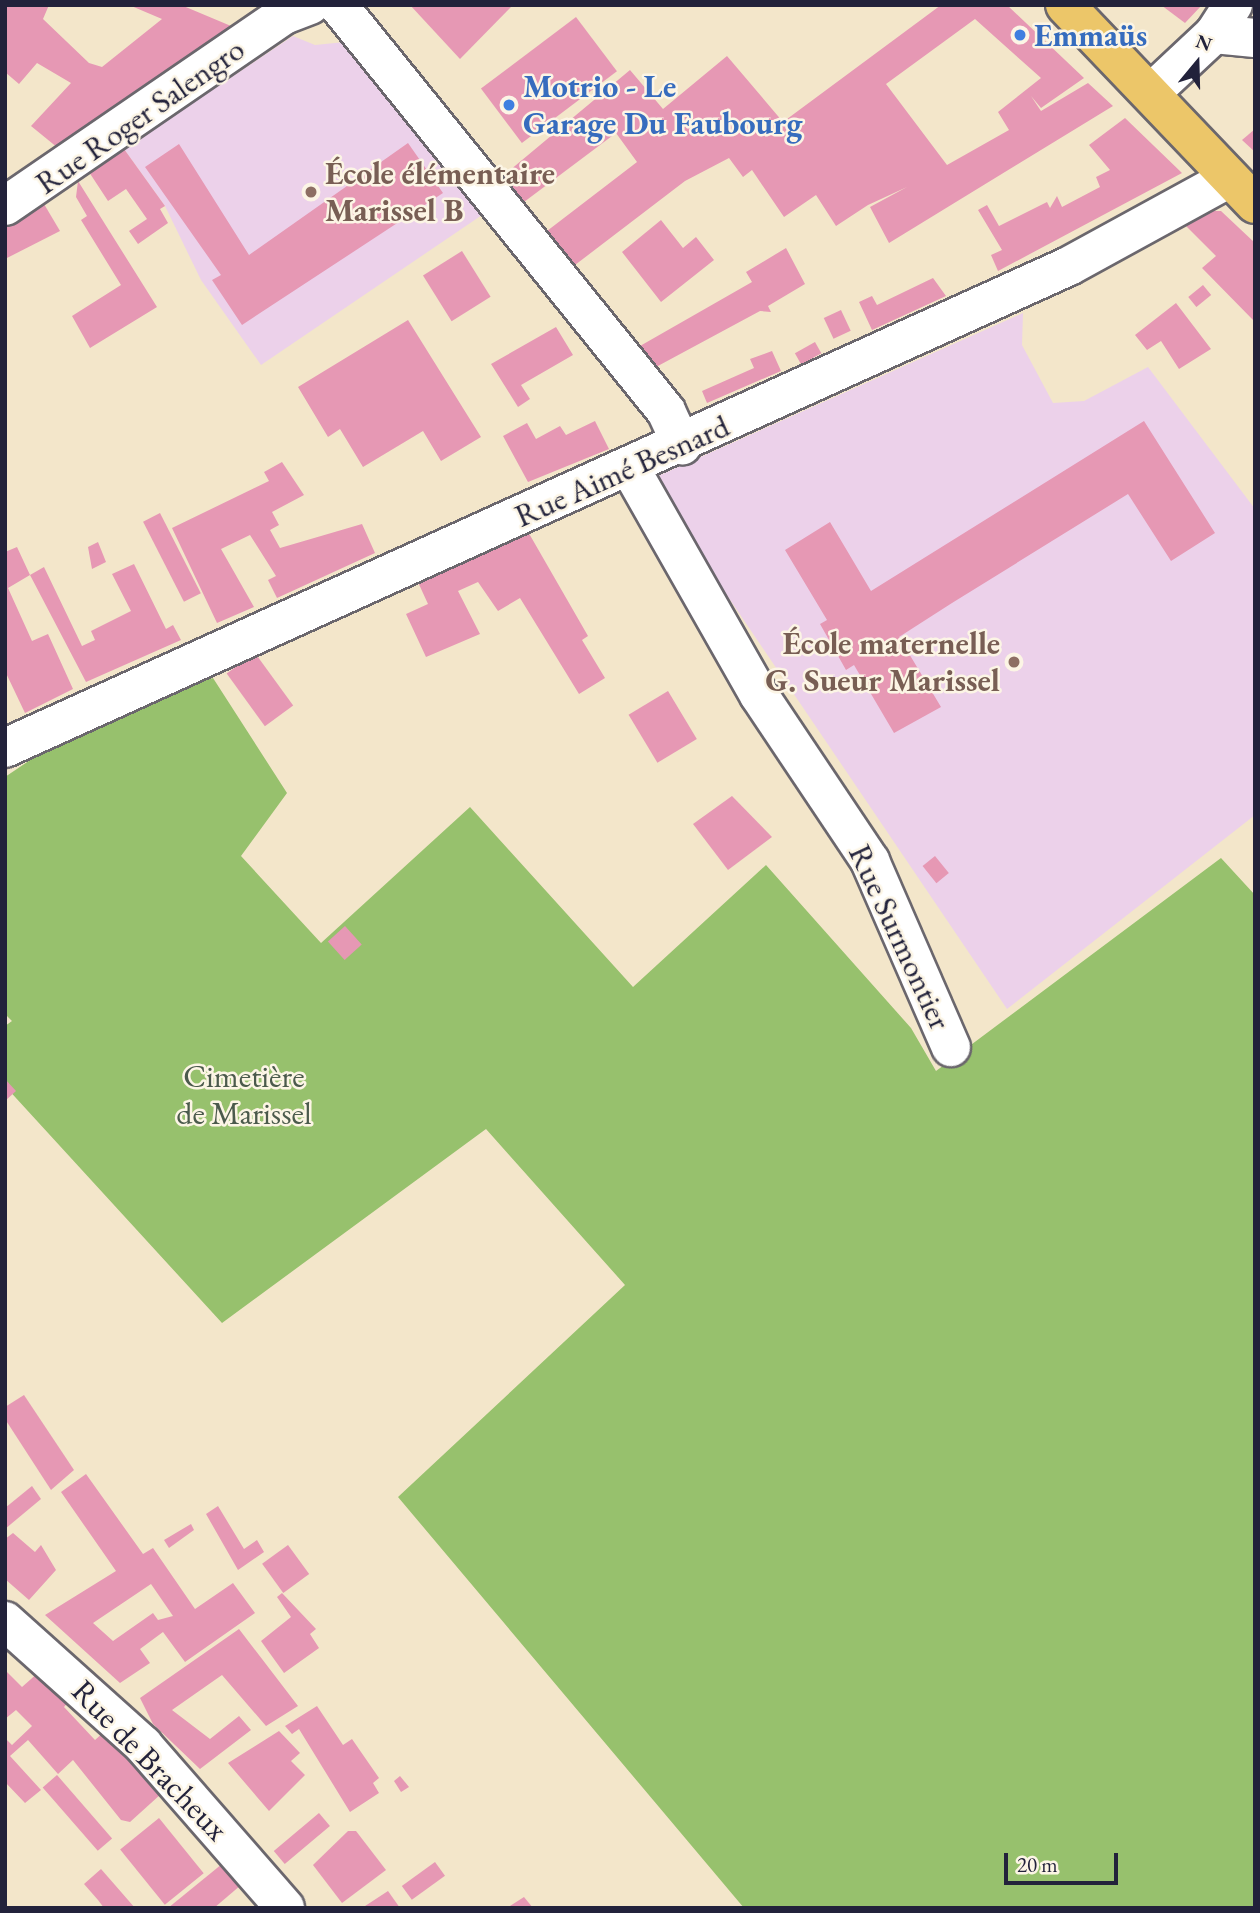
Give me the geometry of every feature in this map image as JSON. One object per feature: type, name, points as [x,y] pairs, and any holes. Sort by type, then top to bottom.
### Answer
[{"type":"main road","points":[[1065,5],[1153,91],[1242,191]]},
{"type":"street","name":"Rue Roger Salengro","points":[[5,206],[284,15],[310,5]]},
{"type":"street","points":[[338,5],[666,411],[682,444]]},
{"type":"street","points":[[1153,91],[1224,20],[1255,38]]},
{"type":"street","name":"Rue Aimé Besnard","points":[[5,748],[630,468],[1108,247],[1242,191]]},
{"type":"street","name":"Rue Surmontier","points":[[630,468],[759,695],[870,860],[951,1047]]},
{"type":"street","name":"Rue de Bracheux","points":[[5,1621],[143,1745],[285,1908]]},
{"type":"shaded area","name":"École élémentaire Marissel B","points":[[293,36],[315,45],[345,42],[485,213],[261,365],[201,280],[165,206],[124,149]]},
{"type":"shaded area","name":"École maternelle G. Sueur Marissel","points":[[1023,313],[1022,345],[1053,403],[1084,401],[1148,367],[1255,509],[1255,815],[1007,1009],[649,480]]},
{"type":"green space","name":"Cimetière de Marissel","points":[[213,678],[287,793],[241,856],[321,943],[470,807],[633,987],[766,865],[911,1028],[936,1071],[1221,858],[1255,895],[1255,1908],[744,1908],[398,1497],[625,1285],[486,1129],[222,1323],[5,1086],[5,1026],[12,1021],[5,1014],[5,777],[109,707]]},
{"type":"building","points":[[5,5],[49,5],[43,19],[89,63],[102,67],[162,19],[129,5],[181,5],[231,26],[58,148],[31,126],[71,83],[37,63],[19,84],[5,72]]},
{"type":"building","points":[[410,5],[513,5],[460,59]]},
{"type":"building","points":[[941,5],[1007,5],[1084,78],[1041,108],[1031,96],[1041,111],[1088,83],[1113,106],[889,243],[870,207],[907,187],[868,205],[836,226],[816,195],[784,217],[752,170],[743,177],[729,158],[685,181],[575,265],[547,231],[637,162],[616,133],[524,202],[503,176],[630,70],[663,109],[727,56],[783,122]],"holes":[[[975,19],[1041,78],[998,112],[1009,130],[947,165],[886,84]]]},
{"type":"building","points":[[1161,5],[1202,5],[1185,23]]},
{"type":"building","points":[[576,17],[617,71],[522,143],[481,89]]},
{"type":"building","points":[[1125,118],[1182,173],[998,271],[991,255],[1002,250],[978,210],[987,205],[999,226],[1047,202],[1050,208],[1057,196],[1062,207],[1100,187],[1096,177],[1110,170],[1089,145]]},
{"type":"building","points":[[1255,129],[1255,152],[1242,140]]},
{"type":"building","points":[[408,143],[443,193],[242,325],[212,280],[221,275],[145,167],[179,144],[249,255]]},
{"type":"building","points":[[124,149],[165,206],[160,209],[168,223],[138,244],[129,231],[147,219],[126,189],[108,201],[89,172]]},
{"type":"building","points":[[78,181],[157,307],[90,348],[72,316],[121,285],[81,220],[87,216],[76,197]]},
{"type":"building","points":[[44,204],[60,231],[5,259],[5,224]]},
{"type":"building","points":[[1207,211],[1221,211],[1255,243],[1255,322],[1202,268],[1216,256],[1185,225]]},
{"type":"building","points":[[661,220],[683,248],[696,237],[714,260],[661,302],[622,252]]},
{"type":"building","points":[[786,248],[805,284],[768,306],[771,312],[760,311],[656,367],[640,346],[752,282],[746,272]]},
{"type":"building","points":[[462,251],[491,297],[452,321],[423,275]]},
{"type":"building","points":[[933,278],[946,296],[872,330],[859,302],[872,296],[877,305]]},
{"type":"building","points":[[1203,285],[1211,295],[1196,307],[1188,297]]},
{"type":"building","points":[[1176,303],[1211,349],[1179,369],[1161,341],[1147,350],[1135,335]]},
{"type":"building","points":[[841,310],[851,331],[834,339],[824,318]]},
{"type":"building","points":[[408,320],[481,437],[441,461],[423,431],[363,467],[340,429],[328,437],[298,387]]},
{"type":"building","points":[[556,327],[573,355],[521,385],[530,399],[518,407],[491,364]]},
{"type":"building","points":[[815,342],[821,353],[801,365],[795,353]]},
{"type":"building","points":[[772,351],[781,371],[707,403],[702,391],[754,368],[750,359]]},
{"type":"building","points":[[595,421],[609,449],[528,482],[503,436],[527,423],[536,439],[560,426],[566,435]]},
{"type":"building","points":[[1144,421],[1215,533],[1171,561],[1128,494],[952,603],[899,637],[941,707],[894,733],[854,665],[846,670],[820,624],[827,620],[785,550],[830,522],[871,591]]},
{"type":"building","points":[[282,462],[304,495],[272,512],[279,525],[270,530],[280,548],[362,524],[375,553],[277,598],[268,580],[276,576],[250,535],[221,549],[254,607],[217,623],[172,528],[269,481],[264,472]]},
{"type":"building","points":[[160,513],[201,593],[184,602],[143,522]]},
{"type":"building","points":[[527,530],[588,636],[582,640],[605,678],[579,694],[520,598],[498,611],[478,582],[458,591],[480,634],[426,657],[406,614],[428,604],[417,580]]},
{"type":"building","points":[[98,542],[106,562],[92,569],[88,547]]},
{"type":"building","points":[[17,547],[30,575],[8,588],[32,641],[48,634],[73,689],[25,713],[5,671],[5,552]]},
{"type":"building","points":[[134,564],[166,629],[173,625],[181,640],[86,682],[30,575],[44,567],[82,646],[95,640],[91,631],[131,611],[112,574]]},
{"type":"building","points":[[255,653],[293,706],[265,726],[227,674]]},
{"type":"building","points":[[668,691],[697,739],[657,763],[629,715]]},
{"type":"building","points":[[732,796],[772,837],[728,870],[693,824]]},
{"type":"building","points":[[935,856],[949,873],[936,883],[923,866]]},
{"type":"building","points":[[345,926],[362,945],[345,960],[328,941]]},
{"type":"building","points":[[5,1079],[16,1091],[5,1101]]},
{"type":"building","points":[[24,1395],[74,1470],[51,1490],[5,1419],[5,1407]]},
{"type":"building","points":[[86,1474],[143,1554],[153,1548],[195,1609],[233,1583],[255,1613],[185,1662],[163,1632],[140,1649],[150,1663],[120,1683],[45,1615],[116,1571],[61,1492]],"holes":[[[151,1584],[173,1616],[158,1620],[153,1613],[113,1641],[93,1623]]]},
{"type":"building","points":[[32,1486],[41,1499],[5,1529],[5,1508]]},
{"type":"building","points":[[218,1506],[244,1549],[257,1540],[264,1552],[238,1570],[206,1514]]},
{"type":"building","points":[[191,1524],[194,1530],[169,1548],[164,1540]]},
{"type":"building","points":[[13,1533],[35,1552],[41,1545],[56,1570],[29,1600],[5,1579],[5,1539]]},
{"type":"building","points":[[288,1545],[309,1574],[283,1593],[262,1564]]},
{"type":"building","points":[[282,1593],[316,1629],[310,1634],[319,1648],[284,1673],[261,1641],[291,1617],[277,1597]]},
{"type":"building","points":[[239,1629],[298,1706],[266,1726],[222,1675],[172,1710],[210,1739],[239,1716],[251,1730],[200,1769],[153,1724],[140,1698]]},
{"type":"building","points":[[5,1670],[22,1687],[39,1672],[70,1700],[64,1707],[95,1740],[105,1731],[161,1794],[130,1822],[121,1820],[73,1760],[58,1774],[28,1740],[10,1756],[41,1790],[25,1803],[5,1782],[5,1738],[12,1745],[32,1726],[16,1710],[5,1719]]},
{"type":"building","points":[[317,1706],[343,1745],[352,1739],[379,1778],[373,1783],[379,1793],[350,1812],[299,1729],[292,1734],[285,1726]]},
{"type":"building","points":[[279,1731],[300,1753],[291,1761],[305,1775],[269,1811],[228,1763]]},
{"type":"building","points":[[57,1775],[112,1838],[98,1851],[43,1787]]},
{"type":"building","points":[[400,1776],[409,1787],[401,1792],[394,1781]]},
{"type":"building","points":[[319,1813],[330,1826],[285,1864],[274,1851]]},
{"type":"building","points":[[159,1818],[204,1873],[165,1905],[120,1849]]},
{"type":"building","points":[[348,1831],[356,1831],[386,1870],[342,1903],[313,1865]]},
{"type":"building","points":[[435,1862],[445,1876],[412,1900],[402,1886]]},
{"type":"building","points":[[222,1864],[241,1885],[214,1908],[168,1908]]},
{"type":"building","points":[[101,1869],[135,1908],[104,1908],[84,1884]]},
{"type":"building","points":[[388,1891],[400,1908],[362,1908]]},
{"type":"building","points":[[524,1897],[533,1908],[507,1908]]},
{"type":"place","name":"Emmaüs","points":[[1020,35]]},
{"type":"place","name":"Motrio - Le Garage Du Faubourg","points":[[509,105]]},
{"type":"place","name":"École élémentaire Marissel B","points":[[311,192]]},
{"type":"place","name":"École maternelle G. Sueur Marissel","points":[[1014,662]]}]
